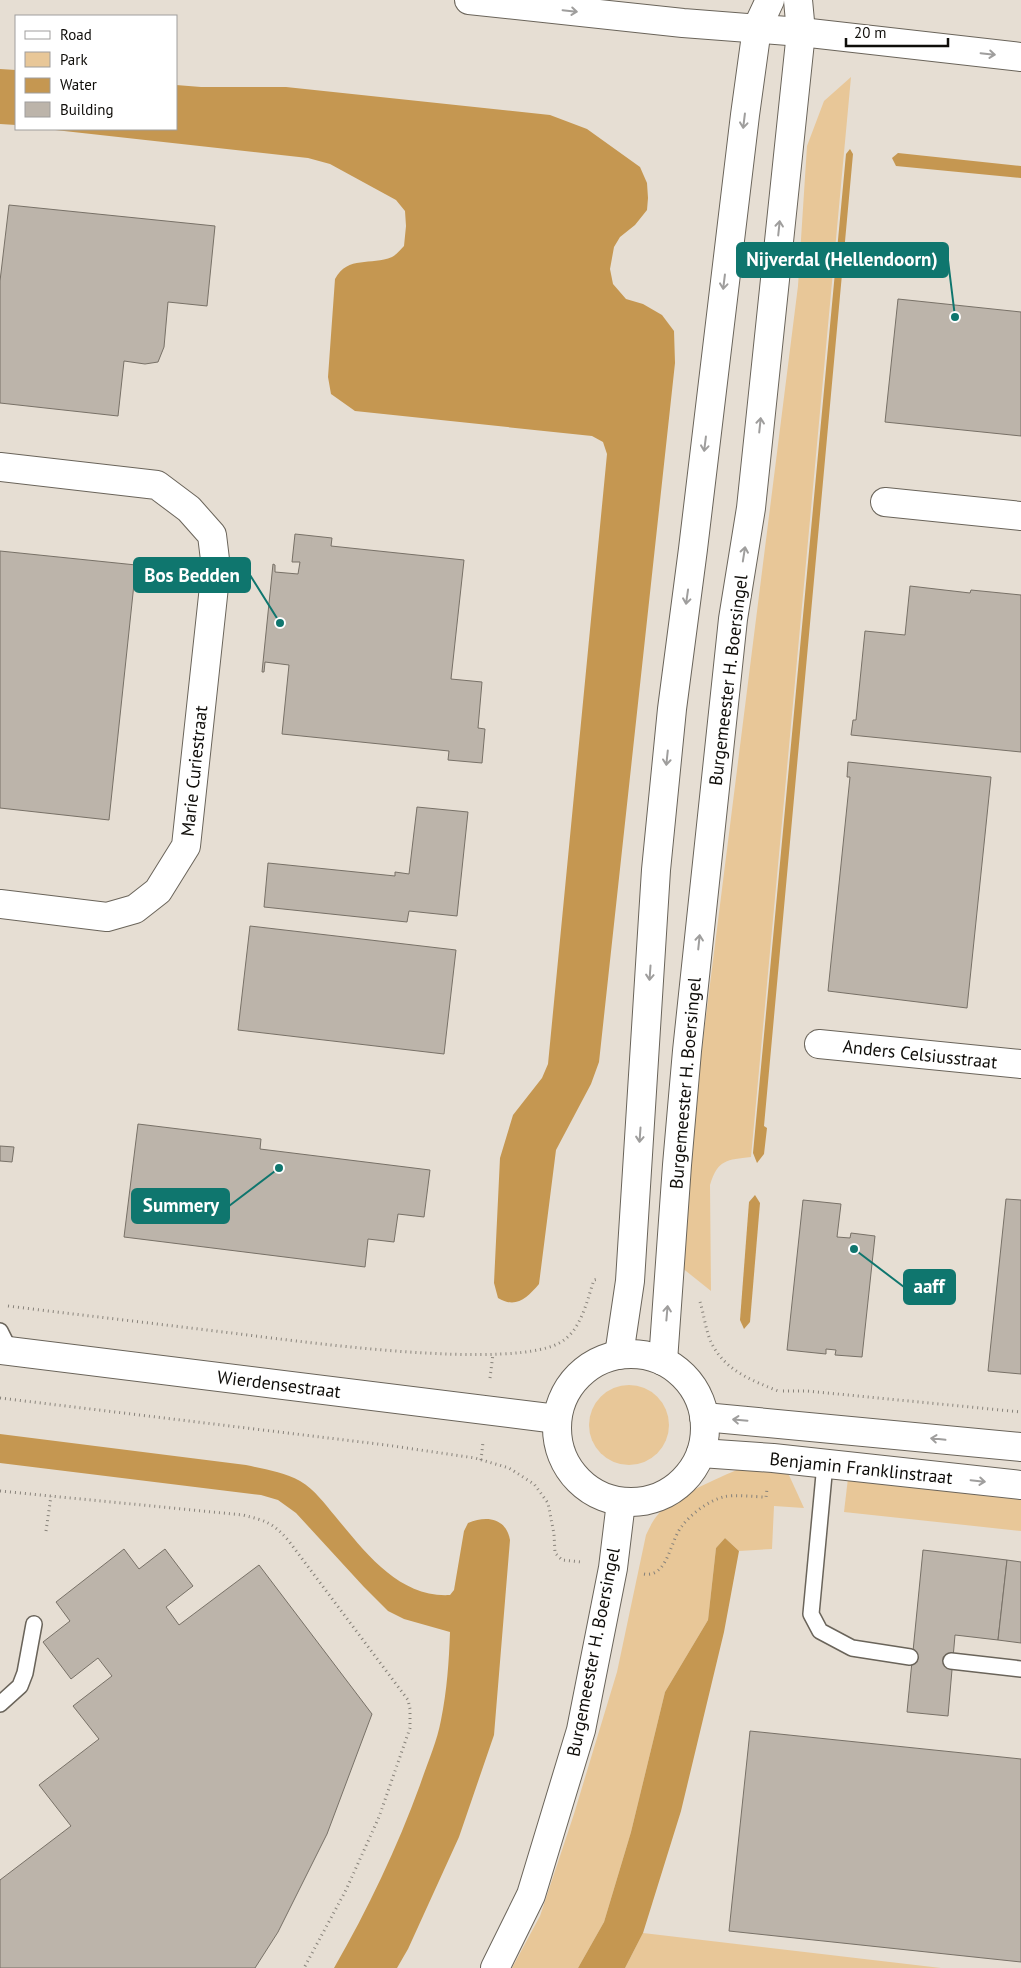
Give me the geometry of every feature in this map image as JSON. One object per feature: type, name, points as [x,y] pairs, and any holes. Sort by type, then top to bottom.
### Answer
[{"type":"main road","points":[[470,0],[683,23],[801,32],[1021,57]]},
{"type":"main road","points":[[620,1355],[631,1272],[656,870],[671,719],[693,549],[734,195],[758,28],[770,0]]},
{"type":"main road","name":"Burgemeester H. Boersingel","points":[[663,1362],[687,1051],[733,619],[751,508],[801,32],[798,0]]},
{"type":"main road","name":"Marie Curiestraat","points":[[0,467],[157,485],[189,509],[212,535],[216,568],[186,846],[158,891],[135,910],[107,917],[0,904]]},
{"type":"main road","points":[[885,502],[1021,516]]},
{"type":"main road","name":"Anders Celsiusstraat","points":[[820,1044],[1021,1064]]},
{"type":"main road","name":"Wierdensestraat","points":[[3,1344],[557,1419]]},
{"type":"main road","points":[[620,1355],[641,1355],[663,1362],[680,1373],[693,1388],[702,1408],[705,1433],[701,1452],[690,1473],[672,1490],[644,1501],[621,1502],[604,1497],[585,1486],[569,1469],[559,1447],[557,1419],[564,1396],[578,1375],[596,1363],[620,1355]]},
{"type":"main road","name":"Benjamin Franklinstraat","points":[[704,1417],[1021,1447]]},
{"type":"main road","name":"Benjamin Franklinstraat","points":[[701,1452],[1021,1485]]},
{"type":"main road","name":"Burgemeester H. Boersingel","points":[[495,1968],[531,1895],[581,1730],[613,1568],[621,1502]]},
{"type":"lane","points":[[825,1464],[811,1614],[820,1631],[852,1648],[910,1657]]},
{"type":"lane","points":[[0,1704],[20,1686],[25,1673],[34,1624]]},
{"type":"lane","points":[[951,1661],[1021,1669]]},
{"type":"path","points":[[778,1390],[807,1390],[1021,1412]]},
{"type":"path","points":[[0,1491],[243,1515],[264,1520],[275,1526],[299,1555],[408,1700],[410,1728],[379,1817],[346,1890],[304,1968]]},
{"type":"path","points":[[46,1531],[51,1496]]},
{"type":"green space","points":[[851,77],[751,1157],[724,1162],[716,1170],[710,1185],[711,1291],[681,1267],[691,1135],[798,286],[807,146],[824,101]]},
{"type":"green space","points":[[629,1385],[644,1388],[657,1397],[666,1410],[669,1425],[666,1440],[657,1453],[644,1462],[629,1465],[614,1462],[601,1453],[592,1440],[589,1425],[592,1410],[601,1397],[614,1388]]},
{"type":"green space","points":[[741,1468],[788,1473],[804,1508],[774,1506],[772,1549],[739,1551],[725,1538],[716,1548],[708,1620],[665,1692],[631,1832],[604,1922],[578,1968],[512,1968],[540,1916],[574,1814],[617,1672],[646,1535],[662,1510],[695,1489]]},
{"type":"green space","points":[[848,1478],[1021,1497],[1021,1531],[844,1512]]},
{"type":"green space","points":[[643,1933],[941,1968],[625,1968]]},
{"type":"water","points":[[0,69],[15,70],[15,125],[0,124]]},
{"type":"water","points":[[178,85],[286,87],[550,115],[587,129],[640,167],[647,183],[647,210],[635,225],[620,237],[614,247],[610,269],[613,284],[626,299],[643,304],[662,315],[674,331],[675,363],[599,1062],[591,1084],[556,1150],[539,1284],[530,1294],[516,1302],[504,1301],[498,1298],[494,1283],[500,1158],[513,1115],[542,1078],[548,1064],[607,454],[603,442],[592,436],[355,411],[331,394],[328,377],[335,279],[346,267],[353,264],[384,260],[396,254],[404,246],[405,211],[396,200],[330,164],[308,158],[55,130],[178,130]]},
{"type":"water","points":[[850,149],[853,154],[764,1126],[767,1128],[764,1154],[757,1163],[753,1153],[846,154]]},
{"type":"water","points":[[898,153],[1021,166],[1021,178],[896,166],[892,158]]},
{"type":"water","points":[[755,1195],[760,1203],[750,1322],[744,1329],[740,1320],[749,1202]]},
{"type":"water","points":[[0,1434],[246,1465],[287,1475],[300,1481],[315,1493],[358,1544],[385,1570],[399,1581],[415,1589],[432,1594],[450,1595],[454,1590],[464,1531],[468,1523],[489,1519],[495,1520],[504,1527],[510,1540],[494,1735],[459,1837],[408,1949],[397,1968],[334,1968],[359,1923],[392,1855],[432,1753],[445,1698],[450,1632],[404,1619],[388,1611],[296,1513],[278,1500],[261,1495],[0,1463]]},
{"type":"water","points":[[725,1538],[739,1551],[724,1632],[681,1811],[643,1933],[625,1968],[578,1968],[604,1922],[631,1832],[665,1692],[708,1620],[716,1548]]},
{"type":"building","points":[[9,205],[215,226],[207,306],[168,302],[164,347],[158,362],[145,364],[124,361],[118,416],[0,403],[0,281]]},
{"type":"building","points":[[898,299],[1021,312],[1021,436],[885,422]]},
{"type":"building","points":[[295,534],[332,538],[331,546],[464,560],[451,679],[482,682],[478,728],[485,729],[482,763],[448,760],[449,751],[282,734],[289,665],[265,662],[264,672],[262,672],[273,564],[275,565],[275,572],[298,574],[300,562],[292,562]]},
{"type":"building","points":[[0,551],[136,565],[109,820],[0,808]]},
{"type":"building","points":[[910,586],[970,593],[971,590],[1021,595],[1021,752],[851,735],[853,720],[856,720],[865,631],[905,635]]},
{"type":"building","points":[[848,762],[991,777],[967,1008],[828,991],[850,777],[847,777]]},
{"type":"building","points":[[417,807],[468,812],[457,916],[409,911],[407,922],[264,907],[268,863],[395,876],[395,872],[409,874]]},
{"type":"building","points":[[250,926],[456,950],[444,1054],[238,1030]]},
{"type":"building","points":[[138,1124],[261,1139],[260,1149],[430,1170],[424,1217],[398,1214],[394,1242],[368,1239],[365,1267],[124,1237]]},
{"type":"building","points":[[0,1146],[14,1147],[12,1162],[0,1161]]},
{"type":"building","points":[[1006,1199],[1021,1200],[1021,1374],[988,1371]]},
{"type":"building","points":[[803,1200],[841,1204],[837,1237],[850,1238],[851,1233],[875,1236],[862,1357],[835,1355],[836,1350],[826,1349],[826,1354],[787,1350]]},
{"type":"building","points":[[124,1549],[139,1569],[165,1549],[193,1586],[166,1607],[179,1625],[259,1565],[372,1714],[327,1834],[278,1932],[255,1968],[0,1968],[0,1880],[71,1826],[39,1785],[99,1739],[73,1706],[112,1676],[98,1658],[71,1679],[43,1642],[70,1621],[56,1602]]},
{"type":"building","points":[[923,1550],[1007,1560],[998,1640],[955,1635],[948,1716],[907,1712]]},
{"type":"building","points":[[1007,1560],[1021,1562],[1021,1643],[998,1640]]},
{"type":"building","points":[[750,1731],[1021,1759],[1021,1962],[729,1931]]},
{"type":"place","name":"Nijverdal (Hellendoorn)","points":[[955,317]]},
{"type":"place","name":"Bos Bedden","points":[[280,623]]},
{"type":"place","name":"Summery","points":[[279,1168]]},
{"type":"place","name":"aaff","points":[[854,1249]]}]
